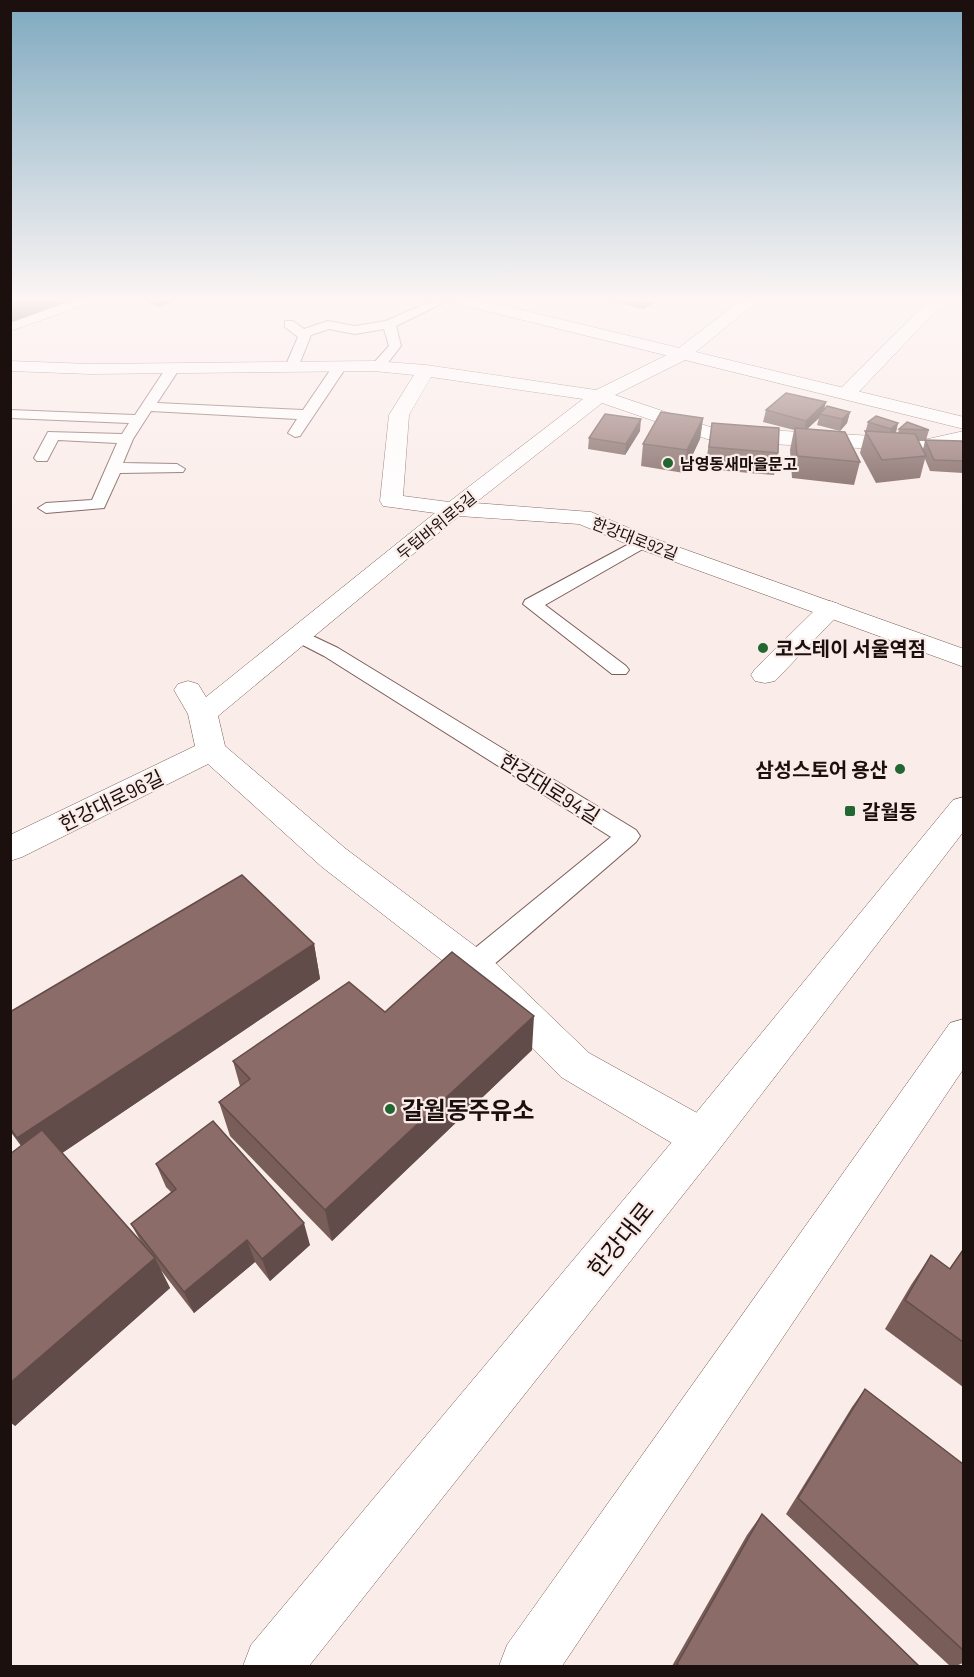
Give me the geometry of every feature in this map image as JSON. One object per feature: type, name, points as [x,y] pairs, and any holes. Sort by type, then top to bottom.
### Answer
[{"type":"street","name":"한강대로92길","points":[[422,378],[399,415],[391,501],[454,509],[583,517],[642,542],[963,659]]},
{"type":"street","points":[[476,378],[599,396],[707,434],[928,445],[963,436]]},
{"type":"street","name":"두텁바위로5길","points":[[211,750],[196,702],[300,636],[454,509],[599,396],[634,378]]},
{"type":"street","points":[[779,378],[963,423]]},
{"type":"street","points":[[846,394],[861,378]]},
{"type":"street","points":[[765,675],[830,609]]},
{"type":"street","points":[[211,750],[334,858],[474,965],[575,1065],[702,1138]]},
{"type":"street","name":"한강대로96길","points":[[10,849],[211,750]]},
{"type":"street","name":"한강대로","points":[[272,1666],[702,1138],[963,808]]},
{"type":"street","points":[[528,1666],[963,1035]]},
{"type":"lane","points":[[46,508],[98,505],[126,439],[166,378]]},
{"type":"lane","points":[[295,433],[332,378]]},
{"type":"lane","points":[[10,414],[307,415]]},
{"type":"lane","points":[[42,458],[53,435],[126,439]]},
{"type":"lane","points":[[114,468],[177,469]]},
{"type":"lane","points":[[619,670],[532,604],[642,542]]},
{"type":"lane","name":"한강대로94길","points":[[300,636],[331,652],[628,836],[474,965]]},
{"type":"building","points":[[786,393],[826,402],[806,421],[766,410]]},
{"type":"building","points":[[827,406],[850,412],[842,419],[820,414]]},
{"type":"building","points":[[661,412],[703,418],[687,450],[643,444]]},
{"type":"building","points":[[605,414],[641,419],[626,444],[589,438]]},
{"type":"building","points":[[876,416],[898,423],[891,429],[868,422]]},
{"type":"building","points":[[907,422],[929,430],[899,429]]},
{"type":"building","points":[[712,423],[779,428],[778,453],[709,447]]},
{"type":"building","points":[[795,428],[845,432],[860,462],[797,456]]},
{"type":"building","points":[[865,431],[915,434],[926,456],[882,460]]},
{"type":"building","points":[[925,440],[962,441],[963,461],[934,460]]},
{"type":"building","points":[[242,875],[314,944],[17,1138],[10,1128],[10,1012]]},
{"type":"building","points":[[452,952],[534,1016],[325,1210],[219,1102],[250,1079],[233,1061],[349,982],[385,1012]]},
{"type":"building","points":[[213,1121],[304,1223],[262,1259],[247,1240],[184,1292],[131,1224],[176,1189],[156,1164]]},
{"type":"building","points":[[42,1130],[155,1258],[10,1383],[10,1154]]},
{"type":"building","points":[[963,1250],[963,1342],[905,1300],[931,1255],[950,1269]]},
{"type":"building","points":[[865,1389],[963,1464],[963,1650],[798,1498]]},
{"type":"building","points":[[762,1514],[919,1666],[679,1666],[677,1664]]},
{"type":"place","name":"남영동새마을문고","points":[[668,463]]},
{"type":"place","name":"코스테이 서울역점","points":[[763,648]]},
{"type":"place","name":"삼성스토어 용산","points":[[900,769]]},
{"type":"place","name":"갈월동","points":[[850,811]]},
{"type":"place","name":"갈월동주유소","points":[[390,1109]]}]
